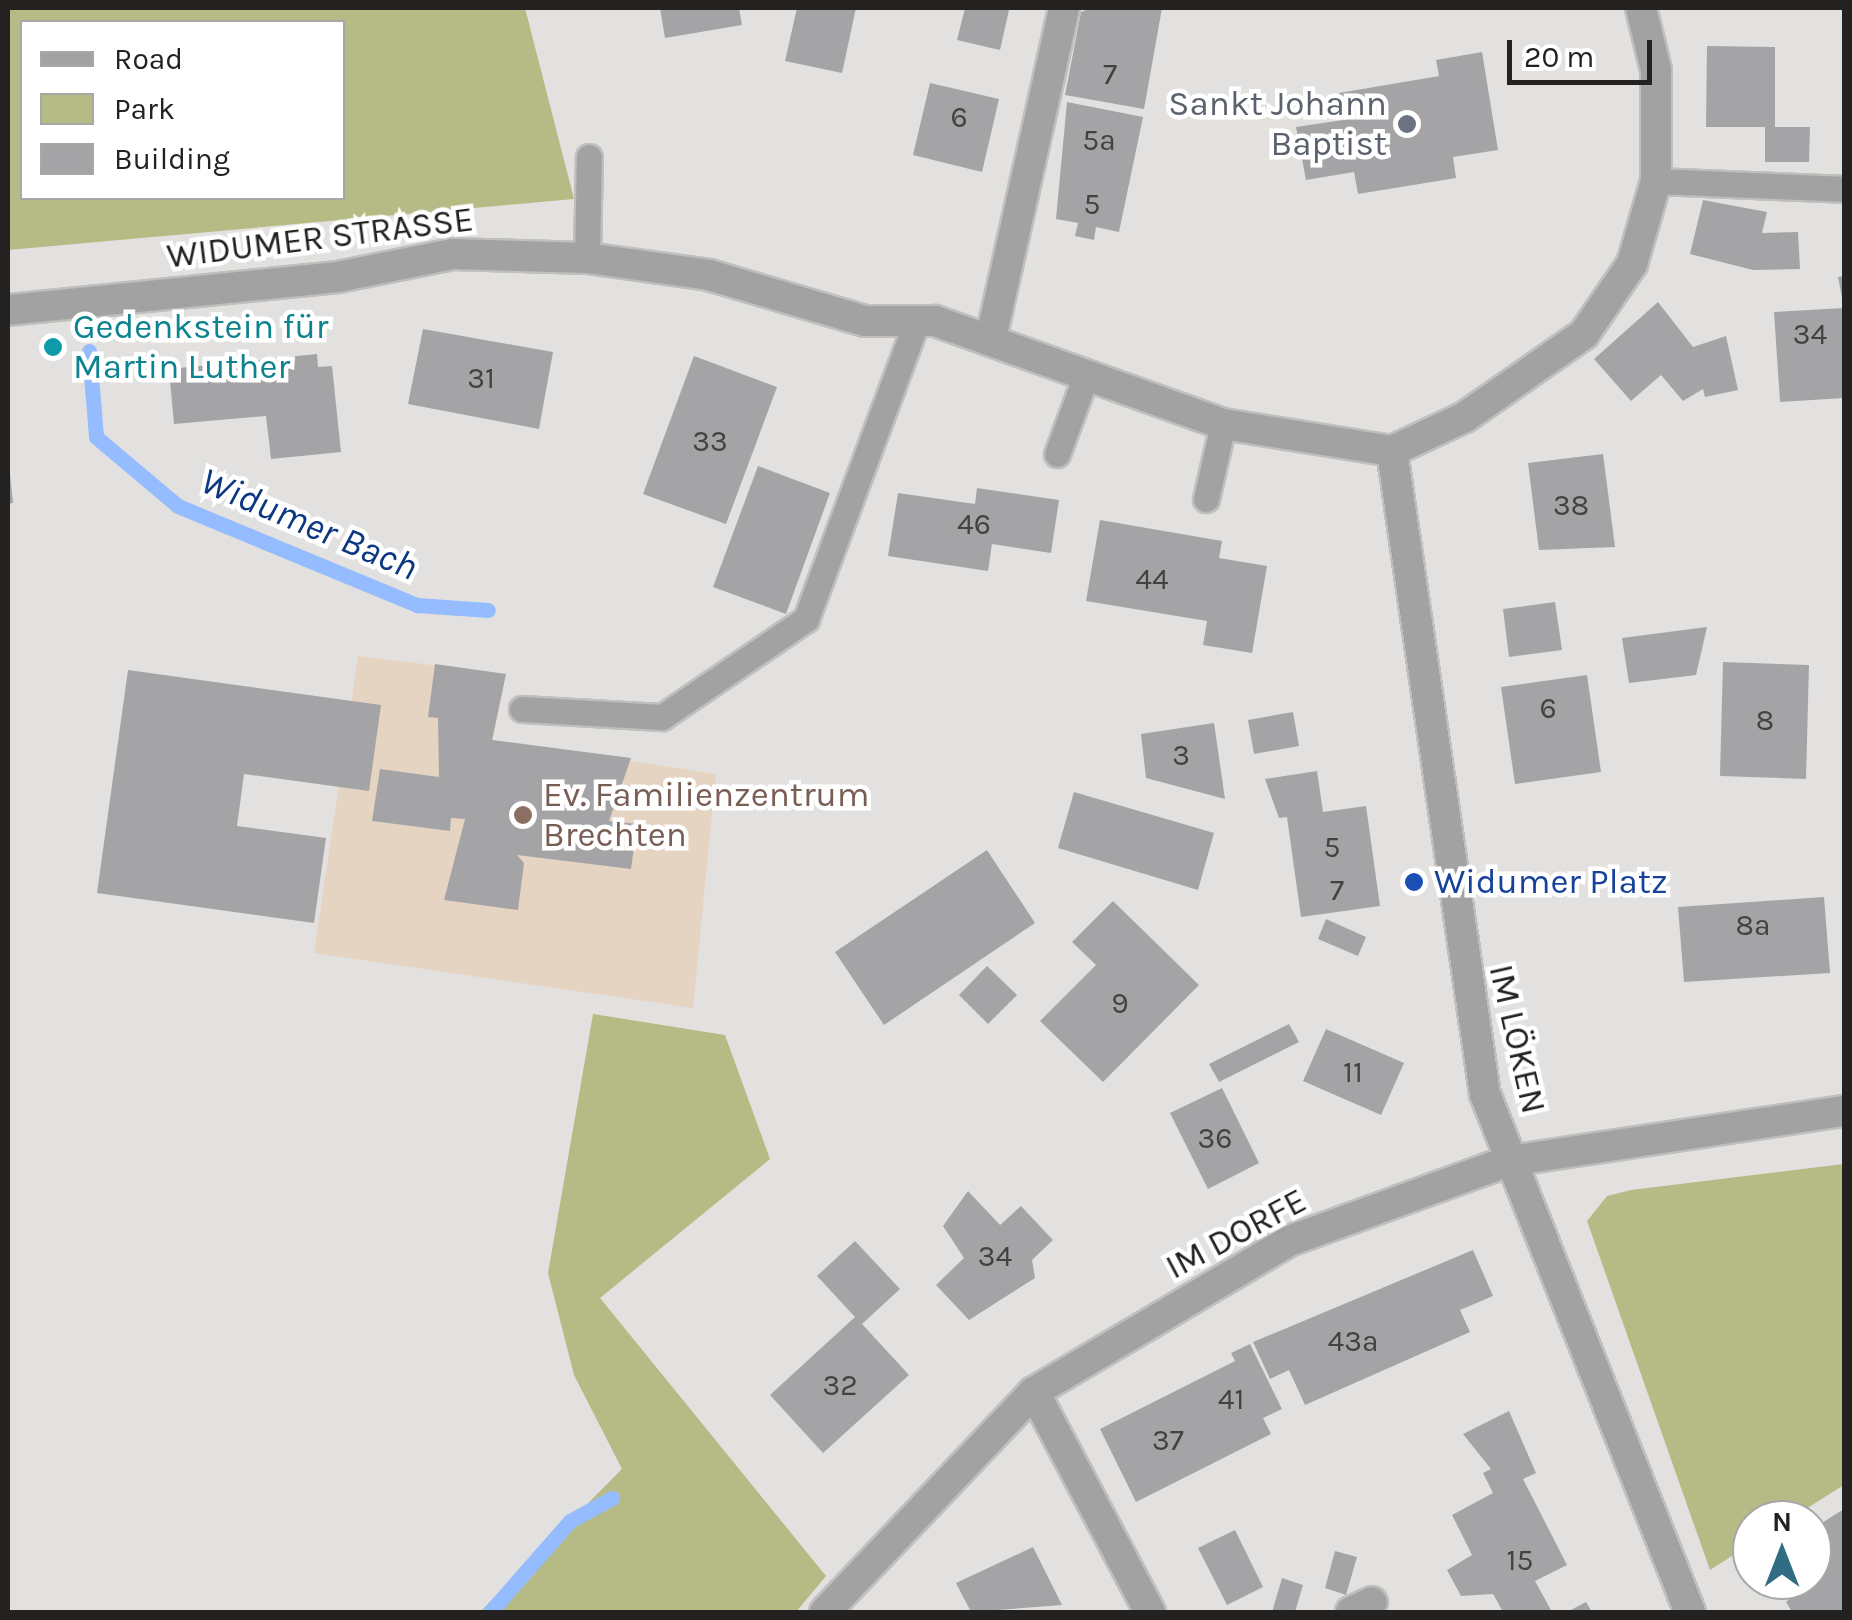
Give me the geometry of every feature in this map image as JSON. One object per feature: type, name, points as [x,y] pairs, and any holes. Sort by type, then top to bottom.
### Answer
[{"type":"street","points":[[1064,8],[991,338],[1084,382],[1223,424],[1392,451],[1466,417],[1584,334],[1632,264],[1656,181],[1656,70],[1641,8]]},
{"type":"street","name":"WIDUMER STRASSE","points":[[8,310],[338,278],[453,254],[586,258],[709,275],[865,320],[918,321],[991,338]]},
{"type":"street","name":"IM LÖKEN","points":[[1392,451],[1467,1003],[1510,1161],[1690,1612]]},
{"type":"street","name":"IM DORFE","points":[[825,1612],[1034,1392],[1289,1240],[1510,1161],[1844,1111]]},
{"type":"street","points":[[1034,1392],[1150,1612]]},
{"type":"lane","points":[[586,258],[588,157]]},
{"type":"lane","points":[[1656,181],[1844,188]]},
{"type":"lane","points":[[522,709],[662,717],[806,619],[918,321]]},
{"type":"lane","points":[[1057,454],[1084,382]]},
{"type":"lane","points":[[1206,499],[1223,424]]},
{"type":"shaded area","name":"Ev. Familienzentrum Brechten","points":[[358,656],[506,674],[493,740],[716,774],[693,1008],[314,953]]},
{"type":"green space","points":[[8,8],[525,8],[574,199],[8,250]]},
{"type":"green space","points":[[593,1014],[725,1035],[770,1159],[600,1298],[826,1576],[796,1612],[480,1612],[622,1469],[574,1375],[548,1273]]},
{"type":"green space","points":[[1844,1164],[1844,1485],[1820,1500],[1732,1500],[1732,1556],[1710,1570],[1587,1221],[1607,1196]]},
{"type":"building","points":[[660,8],[739,8],[742,25],[665,38]]},
{"type":"building","points":[[797,8],[856,8],[842,73],[785,61]]},
{"type":"building","points":[[965,8],[1009,10],[1000,50],[957,40]]},
{"type":"building","points":[[1091,8],[1162,8],[1144,109],[1065,95],[1081,12]]},
{"type":"building","points":[[1707,46],[1775,47],[1775,127],[1810,127],[1809,162],[1765,162],[1765,127],[1706,127]]},
{"type":"building","name":"Sankt Johann Baptist","points":[[1482,52],[1498,150],[1453,157],[1456,178],[1358,194],[1354,172],[1306,180],[1296,127],[1343,120],[1339,93],[1439,76],[1436,60]]},
{"type":"building","points":[[930,83],[999,99],[982,172],[913,155]]},
{"type":"building","points":[[1067,102],[1143,117],[1119,232],[1096,227],[1094,240],[1075,236],[1078,223],[1056,219]]},
{"type":"building","points":[[1703,200],[1767,212],[1762,233],[1798,232],[1800,269],[1753,270],[1690,254]]},
{"type":"building","points":[[1844,276],[1844,303],[1843,303],[1838,277]]},
{"type":"building","points":[[1658,302],[1693,347],[1726,336],[1738,390],[1705,397],[1703,389],[1683,401],[1661,375],[1631,401],[1594,359]]},
{"type":"building","points":[[1844,308],[1844,398],[1780,402],[1774,312]]},
{"type":"building","points":[[423,329],[553,352],[539,429],[408,404]]},
{"type":"building","points":[[317,354],[318,367],[332,366],[341,452],[271,459],[266,416],[174,424],[169,369]]},
{"type":"building","points":[[694,356],[777,387],[726,524],[643,494]]},
{"type":"building","points":[[1603,454],[1615,547],[1539,550],[1528,463]]},
{"type":"building","points":[[758,466],[830,493],[786,614],[713,587]]},
{"type":"building","points":[[8,474],[13,503],[8,504]]},
{"type":"building","points":[[977,488],[1059,500],[1051,553],[992,544],[988,571],[888,556],[898,493],[975,504]]},
{"type":"building","points":[[1100,520],[1222,541],[1219,558],[1267,566],[1252,653],[1203,645],[1207,621],[1086,601]]},
{"type":"building","points":[[1555,602],[1562,650],[1509,657],[1503,609]]},
{"type":"building","points":[[1707,627],[1696,675],[1629,683],[1622,638]]},
{"type":"building","points":[[1723,662],[1809,665],[1806,779],[1720,776]]},
{"type":"building","points":[[435,664],[506,674],[492,740],[631,758],[609,821],[637,824],[631,869],[517,855],[524,863],[518,910],[444,900],[465,819],[451,818],[450,831],[372,821],[380,769],[439,777],[438,718],[428,717]]},
{"type":"building","points":[[128,670],[381,705],[369,791],[244,774],[237,826],[326,838],[314,923],[97,893]]},
{"type":"building","points":[[1587,675],[1601,772],[1515,784],[1501,687]]},
{"type":"building","points":[[1293,712],[1299,746],[1254,754],[1248,720]]},
{"type":"building","points":[[1214,723],[1225,799],[1146,778],[1141,734]]},
{"type":"building","points":[[1317,771],[1323,812],[1366,806],[1380,906],[1301,917],[1287,817],[1279,818],[1265,779]]},
{"type":"building","points":[[1074,792],[1214,833],[1198,890],[1058,848]]},
{"type":"building","points":[[987,850],[1035,923],[884,1025],[835,952]]},
{"type":"building","points":[[1824,897],[1830,973],[1684,982],[1678,907]]},
{"type":"building","points":[[1113,901],[1199,985],[1103,1082],[1040,1021],[1096,965],[1072,942]]},
{"type":"building","points":[[1326,919],[1366,937],[1358,956],[1318,939]]},
{"type":"building","points":[[987,966],[1017,995],[988,1024],[959,995]]},
{"type":"building","points":[[1289,1024],[1299,1042],[1219,1082],[1209,1064]]},
{"type":"building","points":[[1326,1029],[1404,1063],[1381,1115],[1303,1081]]},
{"type":"building","points":[[1222,1088],[1259,1163],[1208,1189],[1170,1113]]},
{"type":"building","points":[[968,1191],[1000,1225],[1021,1206],[1053,1240],[1032,1260],[1035,1278],[969,1320],[936,1285],[964,1258],[943,1226]]},
{"type":"building","points":[[855,1241],[900,1289],[862,1324],[909,1375],[823,1453],[770,1395],[855,1317],[817,1276]]},
{"type":"building","points":[[1473,1250],[1493,1296],[1460,1310],[1470,1332],[1305,1405],[1289,1370],[1270,1379],[1253,1342]]},
{"type":"building","points":[[1250,1344],[1282,1409],[1263,1418],[1271,1434],[1136,1502],[1100,1429],[1235,1361],[1231,1353]]},
{"type":"building","points":[[1509,1411],[1536,1473],[1523,1479],[1567,1565],[1535,1581],[1552,1612],[1503,1612],[1493,1594],[1461,1596],[1447,1570],[1472,1555],[1452,1515],[1493,1493],[1483,1473],[1491,1469],[1463,1434]]},
{"type":"building","points":[[1844,1509],[1844,1612],[1792,1612],[1788,1600],[1832,1600],[1832,1516]]},
{"type":"building","points":[[1235,1530],[1263,1587],[1227,1605],[1198,1548]]},
{"type":"building","points":[[1033,1547],[1062,1605],[971,1612],[956,1583]]},
{"type":"building","points":[[1335,1551],[1357,1557],[1346,1595],[1325,1588]]},
{"type":"building","points":[[1282,1578],[1303,1585],[1295,1612],[1272,1612]]},
{"type":"building","points":[[1586,1602],[1592,1612],[1567,1612]]},
{"type":"waterway","name":"Widumer Bach","points":[[89,351],[96,437],[178,506],[417,605],[488,610]]},
{"type":"waterway","points":[[490,1612],[570,1521],[612,1498]]},
{"type":"place","name":"Sankt Johann Baptist","points":[[1407,124]]},
{"type":"place","name":"Gedenkstein für Martin Luther","points":[[53,347]]},
{"type":"place","name":"Ev. Familienzentrum Brechten","points":[[523,815]]},
{"type":"place","name":"Widumer Platz","points":[[1414,882]]}]
